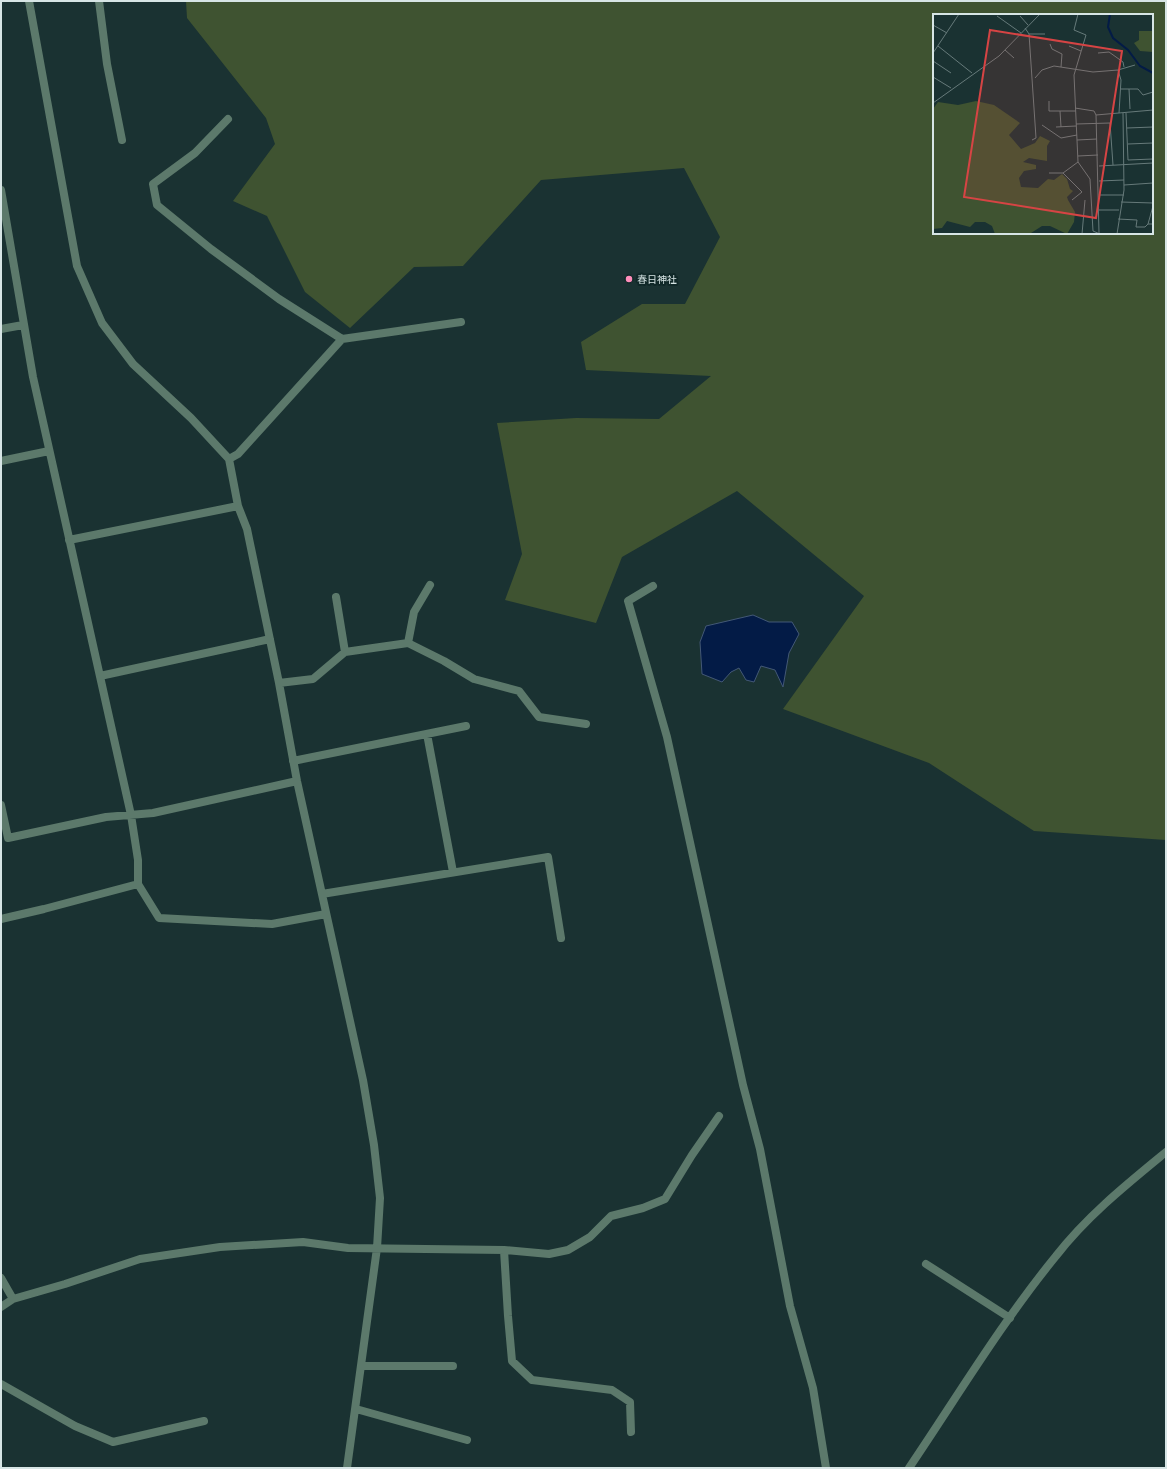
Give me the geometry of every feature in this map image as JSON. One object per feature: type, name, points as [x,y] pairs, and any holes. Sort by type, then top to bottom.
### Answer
[{"type":"street","points":[[29,1],[63,195],[77,266],[80,274],[102,323],[133,364],[191,418],[229,459],[238,506],[247,529],[279,683],[297,781],[363,1080],[374,1145],[380,1198],[377,1248],[347,1468]]},
{"type":"street","points":[[99,1],[107,64],[122,140]]},
{"type":"street","points":[[228,119],[195,153],[153,184],[157,205],[223,258],[279,299],[342,339]]},
{"type":"street","points":[[1,190],[33,377],[131,815],[138,860],[138,884],[159,918],[272,924],[326,914]]},
{"type":"street","points":[[229,459],[238,454],[342,339],[461,322]]},
{"type":"street","points":[[1,329],[23,325]]},
{"type":"street","points":[[1,461],[49,451]]},
{"type":"street","points":[[69,540],[238,506]]},
{"type":"street","points":[[408,643],[414,612],[430,585]]},
{"type":"street","points":[[653,586],[628,601],[667,737],[742,1085],[760,1149],[790,1306],[813,1388],[826,1468]]},
{"type":"street","points":[[336,597],[344,652]]},
{"type":"street","points":[[100,676],[270,639]]},
{"type":"street","points":[[279,683],[313,679],[344,652],[408,643],[444,661],[474,679],[519,691],[539,717],[586,724]]},
{"type":"street","points":[[293,761],[466,726]]},
{"type":"street","points":[[427,734],[453,872]]},
{"type":"street","points":[[1,805],[8,838],[106,816],[153,813],[297,781]]},
{"type":"street","points":[[322,894],[548,856],[561,938]]},
{"type":"street","points":[[1,919],[138,884]]},
{"type":"street","points":[[1,1307],[13,1299],[65,1284],[140,1259],[220,1247],[303,1242],[348,1248],[504,1250],[549,1254],[568,1250],[590,1237],[611,1216],[643,1208],[664,1199],[719,1116]]},
{"type":"street","points":[[909,1468],[1010,1318],[1056,1255],[1107,1201],[1166,1152]]},
{"type":"street","points":[[504,1250],[512,1361],[532,1380],[612,1390],[630,1402],[631,1432]]},
{"type":"street","points":[[926,1264],[1010,1318]]},
{"type":"street","points":[[1,1278],[13,1299]]},
{"type":"street","points":[[361,1366],[453,1366]]},
{"type":"street","points":[[1,1384],[76,1426],[113,1442],[204,1421]]},
{"type":"street","points":[[356,1410],[467,1440]]},
{"type":"green space","points":[[186,1],[1166,1],[1166,840],[1034,831],[929,763],[783,709],[864,596],[737,491],[622,557],[596,623],[505,600],[522,554],[497,423],[576,418],[659,419],[711,376],[586,370],[581,342],[642,304],[685,304],[720,237],[684,168],[541,180],[463,266],[414,267],[350,328],[305,292],[267,216],[233,201],[275,144],[266,118],[187,18]]},
{"type":"water","points":[[753,615],[769,622],[792,622],[799,634],[789,653],[783,687],[775,670],[761,666],[754,682],[746,680],[739,668],[731,672],[722,682],[702,674],[700,642],[706,626]]},
{"type":"place","name":"春日神社","points":[[629,279]]}]
